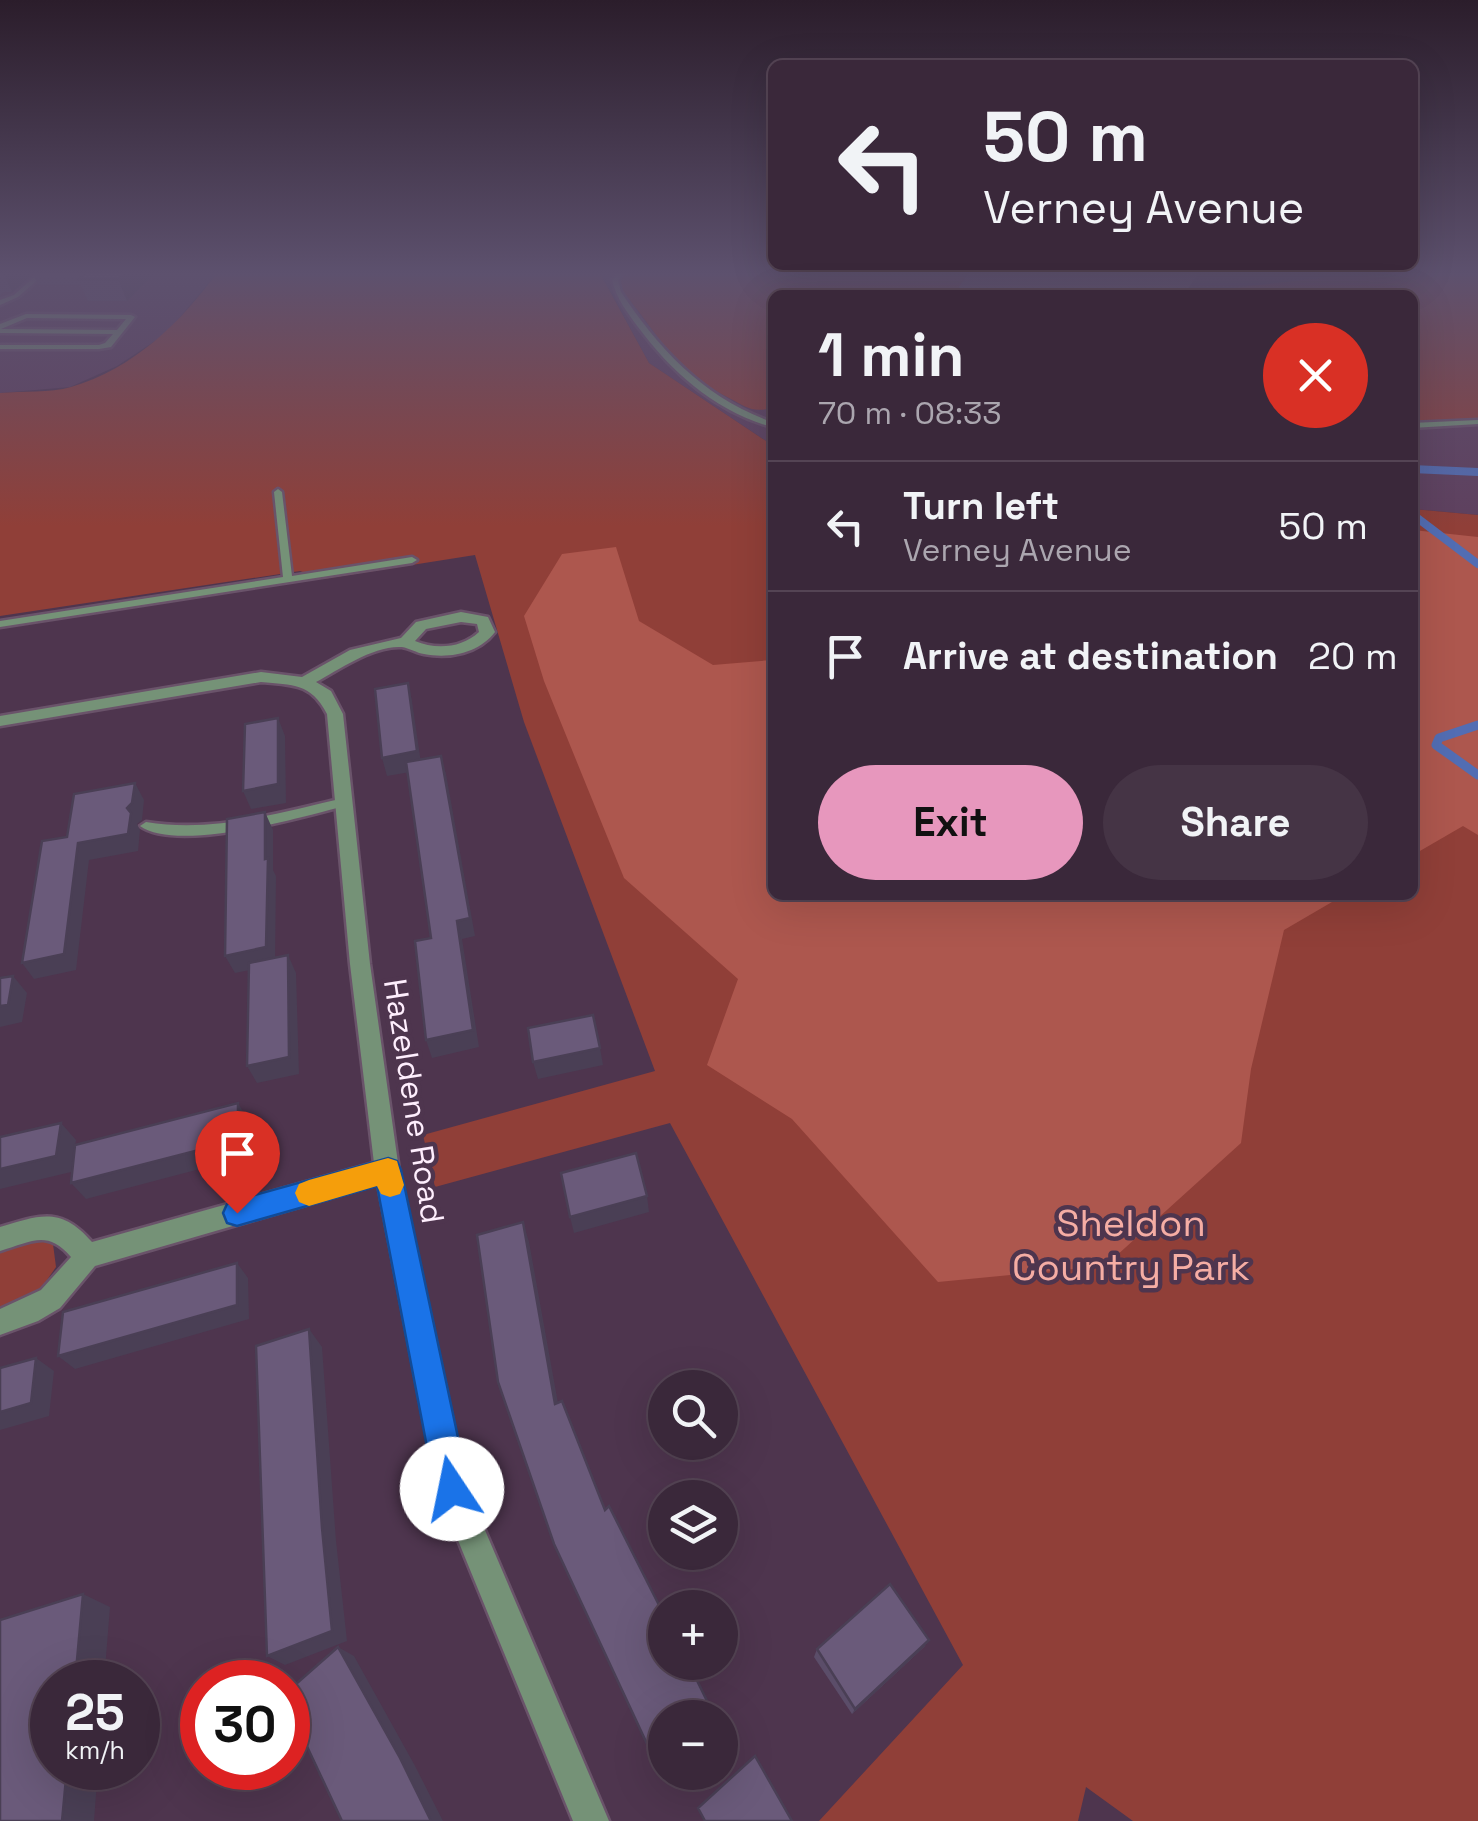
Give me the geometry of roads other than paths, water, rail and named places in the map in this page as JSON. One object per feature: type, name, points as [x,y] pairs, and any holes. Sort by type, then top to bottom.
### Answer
[{"type":"street","points":[[0,721],[260,677],[304,682],[356,653],[406,642]]},
{"type":"street","name":"Hazeldene Road","points":[[304,682],[324,695],[335,714],[388,1170],[452,1489],[591,1821]]},
{"type":"street","points":[[0,1322],[37,1310],[55,1297],[87,1256],[388,1170]]},
{"type":"street","points":[[0,1238],[48,1226],[67,1230],[87,1256]]},
{"type":"lane","points":[[664,356],[671,366],[727,406],[768,422]]},
{"type":"lane","points":[[1418,426],[1478,422]]},
{"type":"lane","points":[[278,492],[288,580]]},
{"type":"lane","points":[[0,624],[412,560]]},
{"type":"lane","points":[[146,826],[172,832],[212,830],[344,802]]},
{"type":"waterway","points":[[1418,469],[1478,472]]},
{"type":"waterway","points":[[1418,519],[1478,564]]},
{"type":"waterway","points":[[1478,725],[1439,738],[1436,745],[1478,775]]},
{"type":"park label","name":"Sheldon Country Park","points":[[1131,1245]]}]
